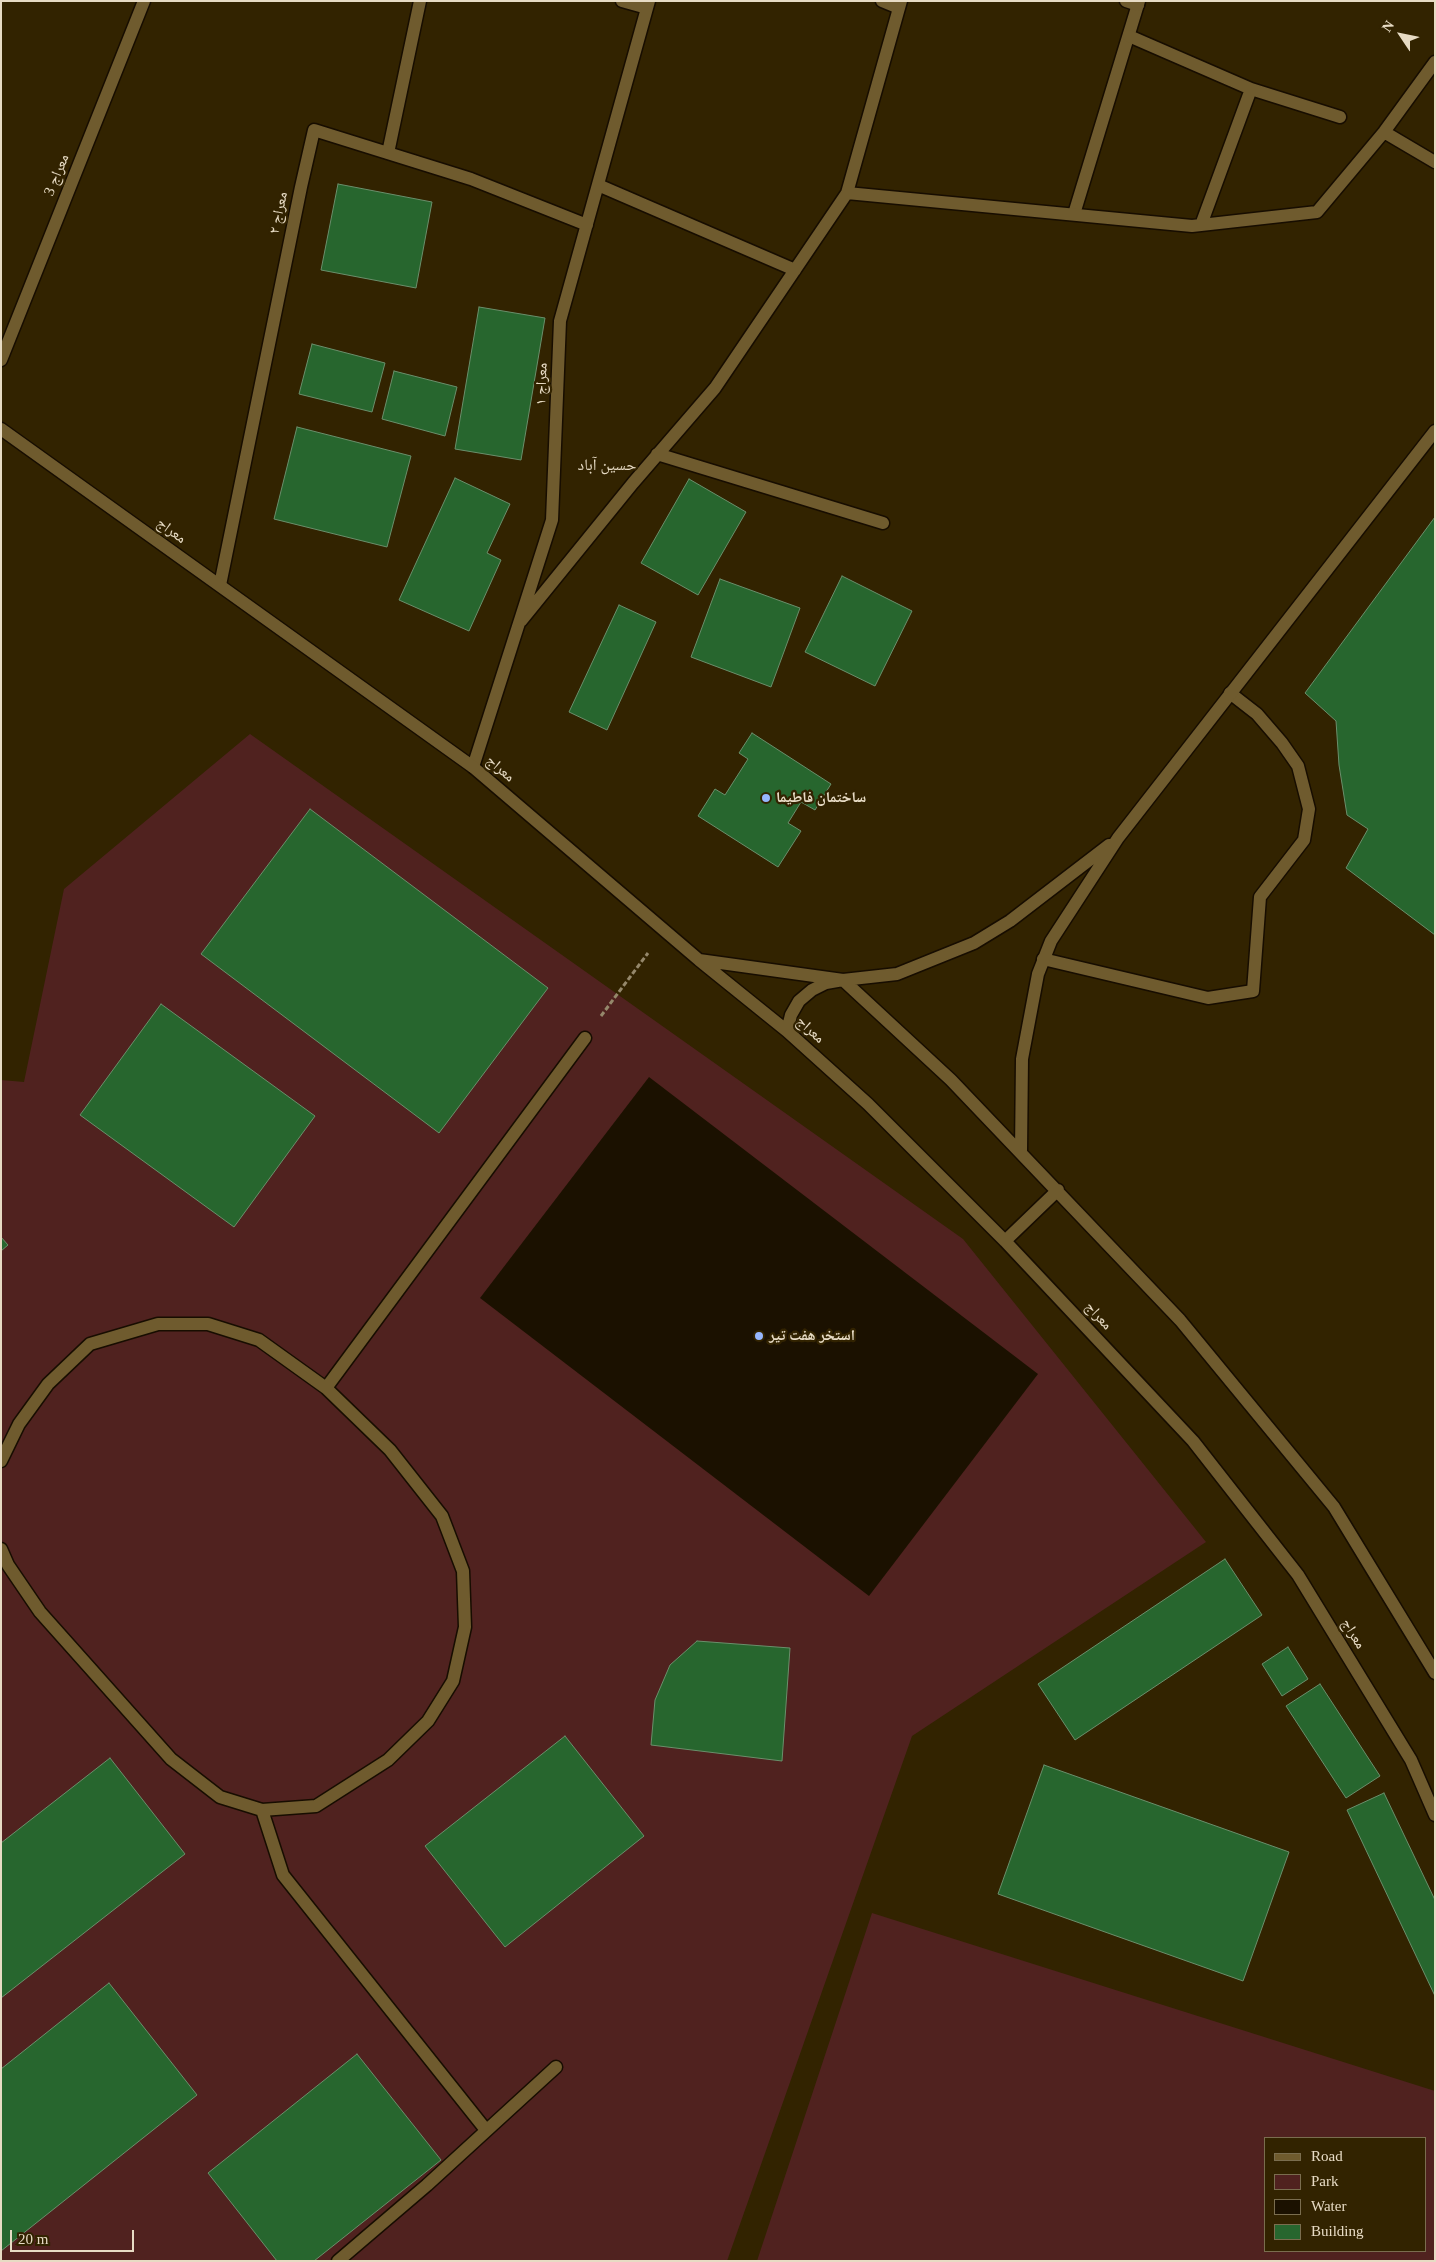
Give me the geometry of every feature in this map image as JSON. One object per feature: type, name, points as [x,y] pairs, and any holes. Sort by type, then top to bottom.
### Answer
[{"type":"street","name":"معراج 3","points":[[1,360],[144,1]]},
{"type":"street","points":[[388,153],[420,1]]},
{"type":"street","points":[[622,1],[648,5]]},
{"type":"street","points":[[521,621],[657,454],[715,388],[847,193],[900,5],[882,1]]},
{"type":"street","points":[[1074,214],[1128,36],[1134,2]]},
{"type":"street","name":"معراج ۱","points":[[473,767],[552,520],[560,321],[648,5]]},
{"type":"street","points":[[1128,36],[1251,88],[1340,117]]},
{"type":"street","points":[[847,193],[1192,226],[1317,212],[1384,132],[1435,62]]},
{"type":"street","points":[[1201,224],[1251,88]]},
{"type":"street","name":"معراج ۲","points":[[220,585],[314,130],[471,179],[587,225]]},
{"type":"street","points":[[1384,132],[1435,162]]},
{"type":"street","points":[[598,185],[795,270]]},
{"type":"street","name":"معراج","points":[[1,429],[473,767],[699,960],[788,1031],[868,1104],[1005,1241],[1193,1441],[1298,1575],[1411,1760],[1435,1815]]},
{"type":"street","points":[[1021,1152],[1022,1059],[1038,974],[1050,941],[1118,838],[1435,431]]},
{"type":"street","points":[[657,454],[883,523]]},
{"type":"street","points":[[1043,959],[1208,998],[1253,992],[1260,897],[1304,840],[1309,809],[1298,766],[1282,743],[1257,714],[1230,693]]},
{"type":"street","points":[[788,1031],[792,1015],[799,1001],[812,990],[826,983],[898,974],[974,943],[1010,921],[1118,838]]},
{"type":"street","points":[[699,960],[843,980],[951,1080],[1180,1320],[1334,1506],[1435,1673]]},
{"type":"street","points":[[326,1388],[585,1038]]},
{"type":"street","points":[[1005,1241],[1058,1190]]},
{"type":"street","points":[[1,1461],[19,1424],[48,1384],[90,1344],[158,1324],[208,1324],[259,1340],[326,1388],[390,1450],[442,1516],[463,1571],[465,1627],[453,1681],[428,1721],[388,1760],[316,1806],[262,1810],[220,1797],[171,1759],[40,1612],[8,1565],[1,1549]]},
{"type":"street","points":[[262,1810],[283,1875],[486,2130]]},
{"type":"street","points":[[338,2261],[556,2067]]},
{"type":"path","points":[[585,1038],[665,931]]},
{"type":"green space","points":[[250,734],[963,1239],[1206,1542],[912,1736],[727,2261],[1,2261],[1,1080],[24,1082],[64,889]]},
{"type":"green space","points":[[872,1913],[1435,2091],[1435,2261],[757,2261]]},
{"type":"water","name":"استخر هفت تیر","points":[[649,1077],[1038,1374],[869,1596],[480,1298]]},
{"type":"building","points":[[338,184],[432,202],[416,288],[321,270]]},
{"type":"building","points":[[479,307],[545,318],[521,460],[455,449]]},
{"type":"building","points":[[312,344],[385,363],[372,412],[299,394]]},
{"type":"building","points":[[394,371],[457,387],[445,436],[382,419]]},
{"type":"building","points":[[297,427],[411,456],[387,547],[274,519]]},
{"type":"building","points":[[455,478],[510,504],[487,553],[501,560],[469,631],[399,600]]},
{"type":"building","points":[[689,479],[746,512],[698,595],[641,563]]},
{"type":"building","points":[[1435,517],[1435,935],[1346,868],[1368,829],[1347,815],[1339,765],[1336,721],[1305,693]]},
{"type":"building","points":[[842,576],[912,611],[875,686],[805,652]]},
{"type":"building","points":[[720,579],[800,608],[771,687],[691,657]]},
{"type":"building","points":[[619,605],[656,622],[607,730],[569,712]]},
{"type":"building","name":"ساختمان فاطیما","points":[[752,733],[831,784],[815,810],[801,802],[788,823],[801,831],[778,867],[698,816],[715,789],[725,795],[748,759],[739,753]]},
{"type":"building","points":[[310,809],[548,988],[439,1133],[201,954]]},
{"type":"building","points":[[161,1004],[315,1116],[234,1227],[80,1115]]},
{"type":"building","points":[[1,1237],[8,1245],[1,1251]]},
{"type":"building","points":[[1225,1559],[1262,1615],[1075,1740],[1038,1684]]},
{"type":"building","points":[[697,1641],[790,1648],[782,1761],[651,1745],[655,1700],[670,1665]]},
{"type":"building","points":[[1288,1647],[1308,1679],[1282,1696],[1262,1664]]},
{"type":"building","points":[[1320,1684],[1380,1776],[1346,1798],[1286,1706]]},
{"type":"building","points":[[565,1736],[644,1836],[505,1947],[425,1846]]},
{"type":"building","points":[[110,1758],[185,1854],[1,1998],[1,1843]]},
{"type":"building","points":[[1044,1765],[1289,1852],[1243,1981],[998,1894]]},
{"type":"building","points":[[1384,1793],[1435,1900],[1435,1996],[1347,1810]]},
{"type":"building","points":[[109,1983],[197,2095],[1,2251],[1,2069]]},
{"type":"building","points":[[357,2054],[441,2160],[314,2261],[277,2261],[208,2173]]},
{"type":"place","name":"ساختمان فاطیما","points":[[766,798]]},
{"type":"place","name":"استخر هفت تیر","points":[[759,1336]]},
{"type":"district","name":"حسین آباد","points":[[607,466]]}]
